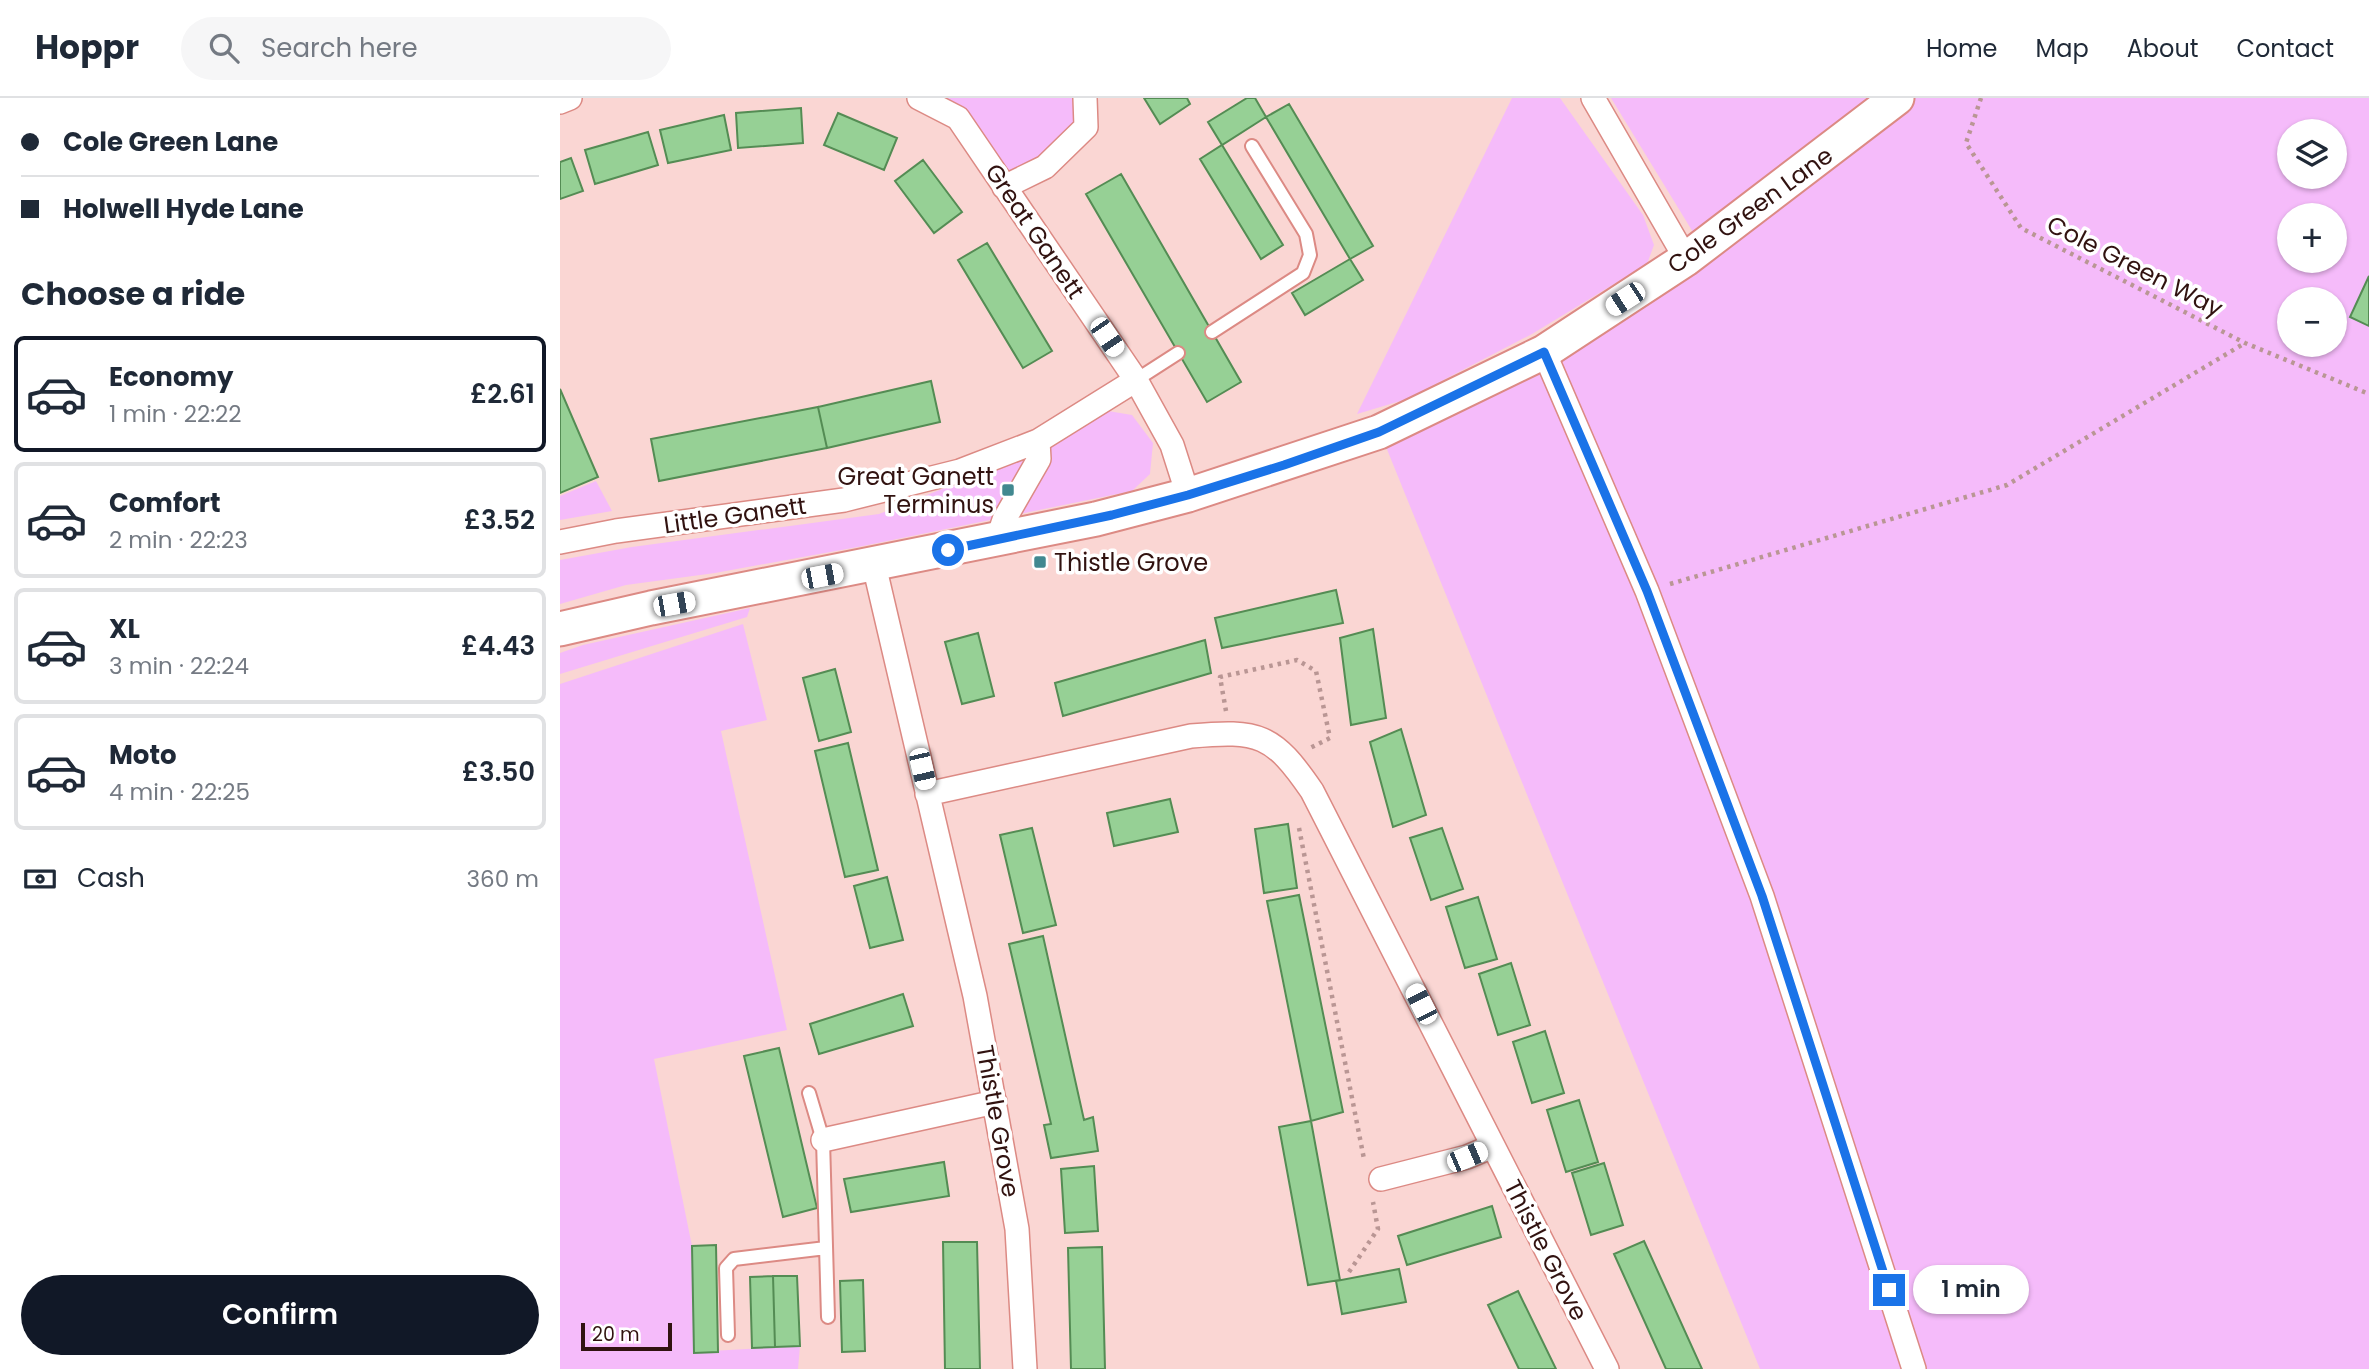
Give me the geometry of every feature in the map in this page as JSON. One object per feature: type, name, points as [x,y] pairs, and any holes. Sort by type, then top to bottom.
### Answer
[{"type":"street","points":[[560,102],[570,98]]},
{"type":"street","name":"Great Ganett","points":[[919,98],[958,118],[1136,380],[1172,445],[1188,495]]},
{"type":"street","points":[[1004,187],[1045,167],[1086,127],[1085,98]]},
{"type":"street","points":[[1593,98],[1686,259]]},
{"type":"street","name":"Cole Green Lane","points":[[560,629],[651,608],[997,541],[1096,519],[1188,495],[1379,432],[1544,352],[1686,259],[1898,98]]},
{"type":"street","points":[[1544,352],[1647,591],[1762,896],[1914,1369]]},
{"type":"street","name":"Little Ganett","points":[[560,542],[616,531],[844,500],[960,471],[1038,441],[1136,380]]},
{"type":"street","points":[[997,541],[1004,520],[1039,459],[1038,441]]},
{"type":"street","name":"Thistle Grove","points":[[874,565],[975,996],[995,1102],[1017,1229],[1025,1369]]},
{"type":"street","name":"Thistle Grove","points":[[928,794],[1191,736],[1230,732],[1258,736],[1289,758],[1306,782],[1606,1369]]},
{"type":"street","points":[[824,1140],[995,1102]]},
{"type":"street","points":[[1373,1180],[1467,1157],[1493,1146]]},
{"type":"lane","points":[[1212,332],[1304,273],[1310,255],[1306,234],[1252,146]]},
{"type":"lane","points":[[1136,380],[1178,353]]},
{"type":"lane","points":[[809,1093],[824,1140],[828,1317]]},
{"type":"lane","points":[[728,1335],[726,1268],[734,1259],[826,1248]]},
{"type":"path","name":"Cole Green Way","points":[[1981,98],[1966,143],[2021,228],[2245,343],[2369,394]]},
{"type":"path","points":[[1647,591],[2007,485],[2245,343]]},
{"type":"path","points":[[1230,732],[1220,677],[1297,660],[1316,671],[1330,738],[1289,758]]},
{"type":"path","points":[[1306,782],[1292,793],[1373,1180],[1378,1229],[1349,1272]]},
{"type":"shaded area","points":[[919,98],[1085,98],[1086,127],[1004,187],[958,119]]},
{"type":"shaded area","points":[[1512,98],[1560,98],[1643,215],[1654,245],[1647,264],[1532,334],[1407,399],[1357,414]]},
{"type":"shaded area","points":[[1611,98],[2369,98],[2369,1369],[1760,1369],[1384,442],[1710,260]]},
{"type":"shaded area","points":[[1102,410],[1132,415],[1153,443],[1150,474],[1132,491],[863,546],[715,573],[626,585],[560,604],[560,560],[632,547],[879,514],[1013,461]]},
{"type":"shaded area","points":[[596,481],[612,511],[560,520],[560,496]]},
{"type":"shaded area","points":[[750,608],[747,617],[560,674],[560,653],[583,645]]},
{"type":"shaded area","points":[[743,624],[767,720],[721,731],[787,1030],[654,1059],[692,1246],[694,1352],[800,1346],[798,1369],[560,1369],[560,684]]},
{"type":"building","points":[[1144,98],[1187,98],[1190,104],[1160,124]]},
{"type":"building","points":[[1247,98],[1255,98],[1266,117],[1222,145],[1208,122]]},
{"type":"building","points":[[1289,104],[1373,246],[1350,259],[1266,117]]},
{"type":"building","points":[[801,108],[803,143],[738,148],[736,113]]},
{"type":"building","points":[[838,113],[897,138],[884,170],[824,145]]},
{"type":"building","points":[[724,115],[731,150],[668,163],[660,130]]},
{"type":"building","points":[[648,132],[658,165],[595,184],[585,150]]},
{"type":"building","points":[[1222,145],[1283,245],[1261,259],[1200,159]]},
{"type":"building","points":[[571,158],[583,191],[560,199],[560,162]]},
{"type":"building","points":[[923,160],[962,212],[934,233],[895,181]]},
{"type":"building","points":[[1121,174],[1241,382],[1207,402],[1086,194]]},
{"type":"building","points":[[987,243],[1052,351],[1023,368],[958,260]]},
{"type":"building","points":[[1350,259],[1363,280],[1305,315],[1292,293]]},
{"type":"building","points":[[2369,276],[2369,326],[2350,317]]},
{"type":"building","points":[[931,381],[940,422],[827,448],[818,407]]},
{"type":"building","points":[[560,389],[598,477],[560,493]]},
{"type":"building","points":[[818,407],[827,448],[659,481],[651,439]]},
{"type":"building","points":[[1336,590],[1343,623],[1222,648],[1215,618]]},
{"type":"building","points":[[1373,629],[1386,718],[1351,725],[1340,638]]},
{"type":"building","points":[[978,633],[994,696],[962,704],[945,642]]},
{"type":"building","points":[[1205,640],[1211,673],[1063,716],[1055,683]]},
{"type":"building","points":[[835,669],[851,732],[819,741],[803,678]]},
{"type":"building","points":[[1401,729],[1426,815],[1393,827],[1370,742]]},
{"type":"building","points":[[848,743],[878,870],[845,877],[815,751]]},
{"type":"building","points":[[1170,799],[1178,832],[1114,846],[1107,813]]},
{"type":"building","points":[[1288,824],[1297,888],[1264,893],[1255,829]]},
{"type":"building","points":[[1032,828],[1056,925],[1023,933],[1000,835]]},
{"type":"building","points":[[1442,828],[1463,889],[1431,900],[1410,838]]},
{"type":"building","points":[[887,877],[903,940],[870,948],[854,886]]},
{"type":"building","points":[[1299,895],[1343,1112],[1311,1121],[1267,901]]},
{"type":"building","points":[[1478,897],[1497,959],[1465,968],[1446,907]]},
{"type":"building","points":[[1043,936],[1084,1120],[1093,1117],[1098,1151],[1051,1158],[1044,1125],[1051,1124],[1009,944]]},
{"type":"building","points":[[1511,963],[1530,1025],[1498,1035],[1479,974]]},
{"type":"building","points":[[903,994],[913,1026],[819,1054],[810,1024]]},
{"type":"building","points":[[1545,1031],[1564,1093],[1532,1103],[1513,1042]]},
{"type":"building","points":[[779,1048],[817,1208],[783,1217],[744,1056]]},
{"type":"building","points":[[1579,1100],[1598,1162],[1566,1172],[1547,1110]]},
{"type":"building","points":[[1311,1121],[1340,1280],[1308,1285],[1279,1127]]},
{"type":"building","points":[[944,1162],[949,1196],[851,1212],[844,1179]]},
{"type":"building","points":[[1604,1163],[1623,1225],[1591,1235],[1572,1173]]},
{"type":"building","points":[[1094,1166],[1098,1231],[1065,1233],[1061,1169]]},
{"type":"building","points":[[1492,1206],[1501,1237],[1407,1265],[1398,1236]]},
{"type":"building","points":[[1644,1241],[1702,1369],[1666,1369],[1614,1254]]},
{"type":"building","points":[[943,1242],[977,1242],[980,1369],[945,1369]]},
{"type":"building","points":[[716,1245],[718,1352],[694,1353],[692,1246]]},
{"type":"building","points":[[1102,1247],[1105,1369],[1071,1369],[1068,1248]]},
{"type":"building","points":[[1399,1269],[1406,1302],[1342,1314],[1336,1281]]},
{"type":"building","points":[[773,1276],[775,1347],[752,1348],[750,1277]]},
{"type":"building","points":[[773,1276],[797,1276],[800,1346],[775,1347]]},
{"type":"building","points":[[863,1280],[865,1351],[842,1352],[840,1281]]},
{"type":"building","points":[[1518,1291],[1556,1369],[1519,1369],[1488,1305]]},
{"type":"place","name":"Great Ganett Terminus","points":[[1008,490]]},
{"type":"place","name":"Thistle Grove","points":[[1040,562]]},
{"type":"route","points":[[948,550],[1112,515],[1284,465],[1379,432],[1544,352],[1647,591],[1762,896],[1889,1290]]}]
